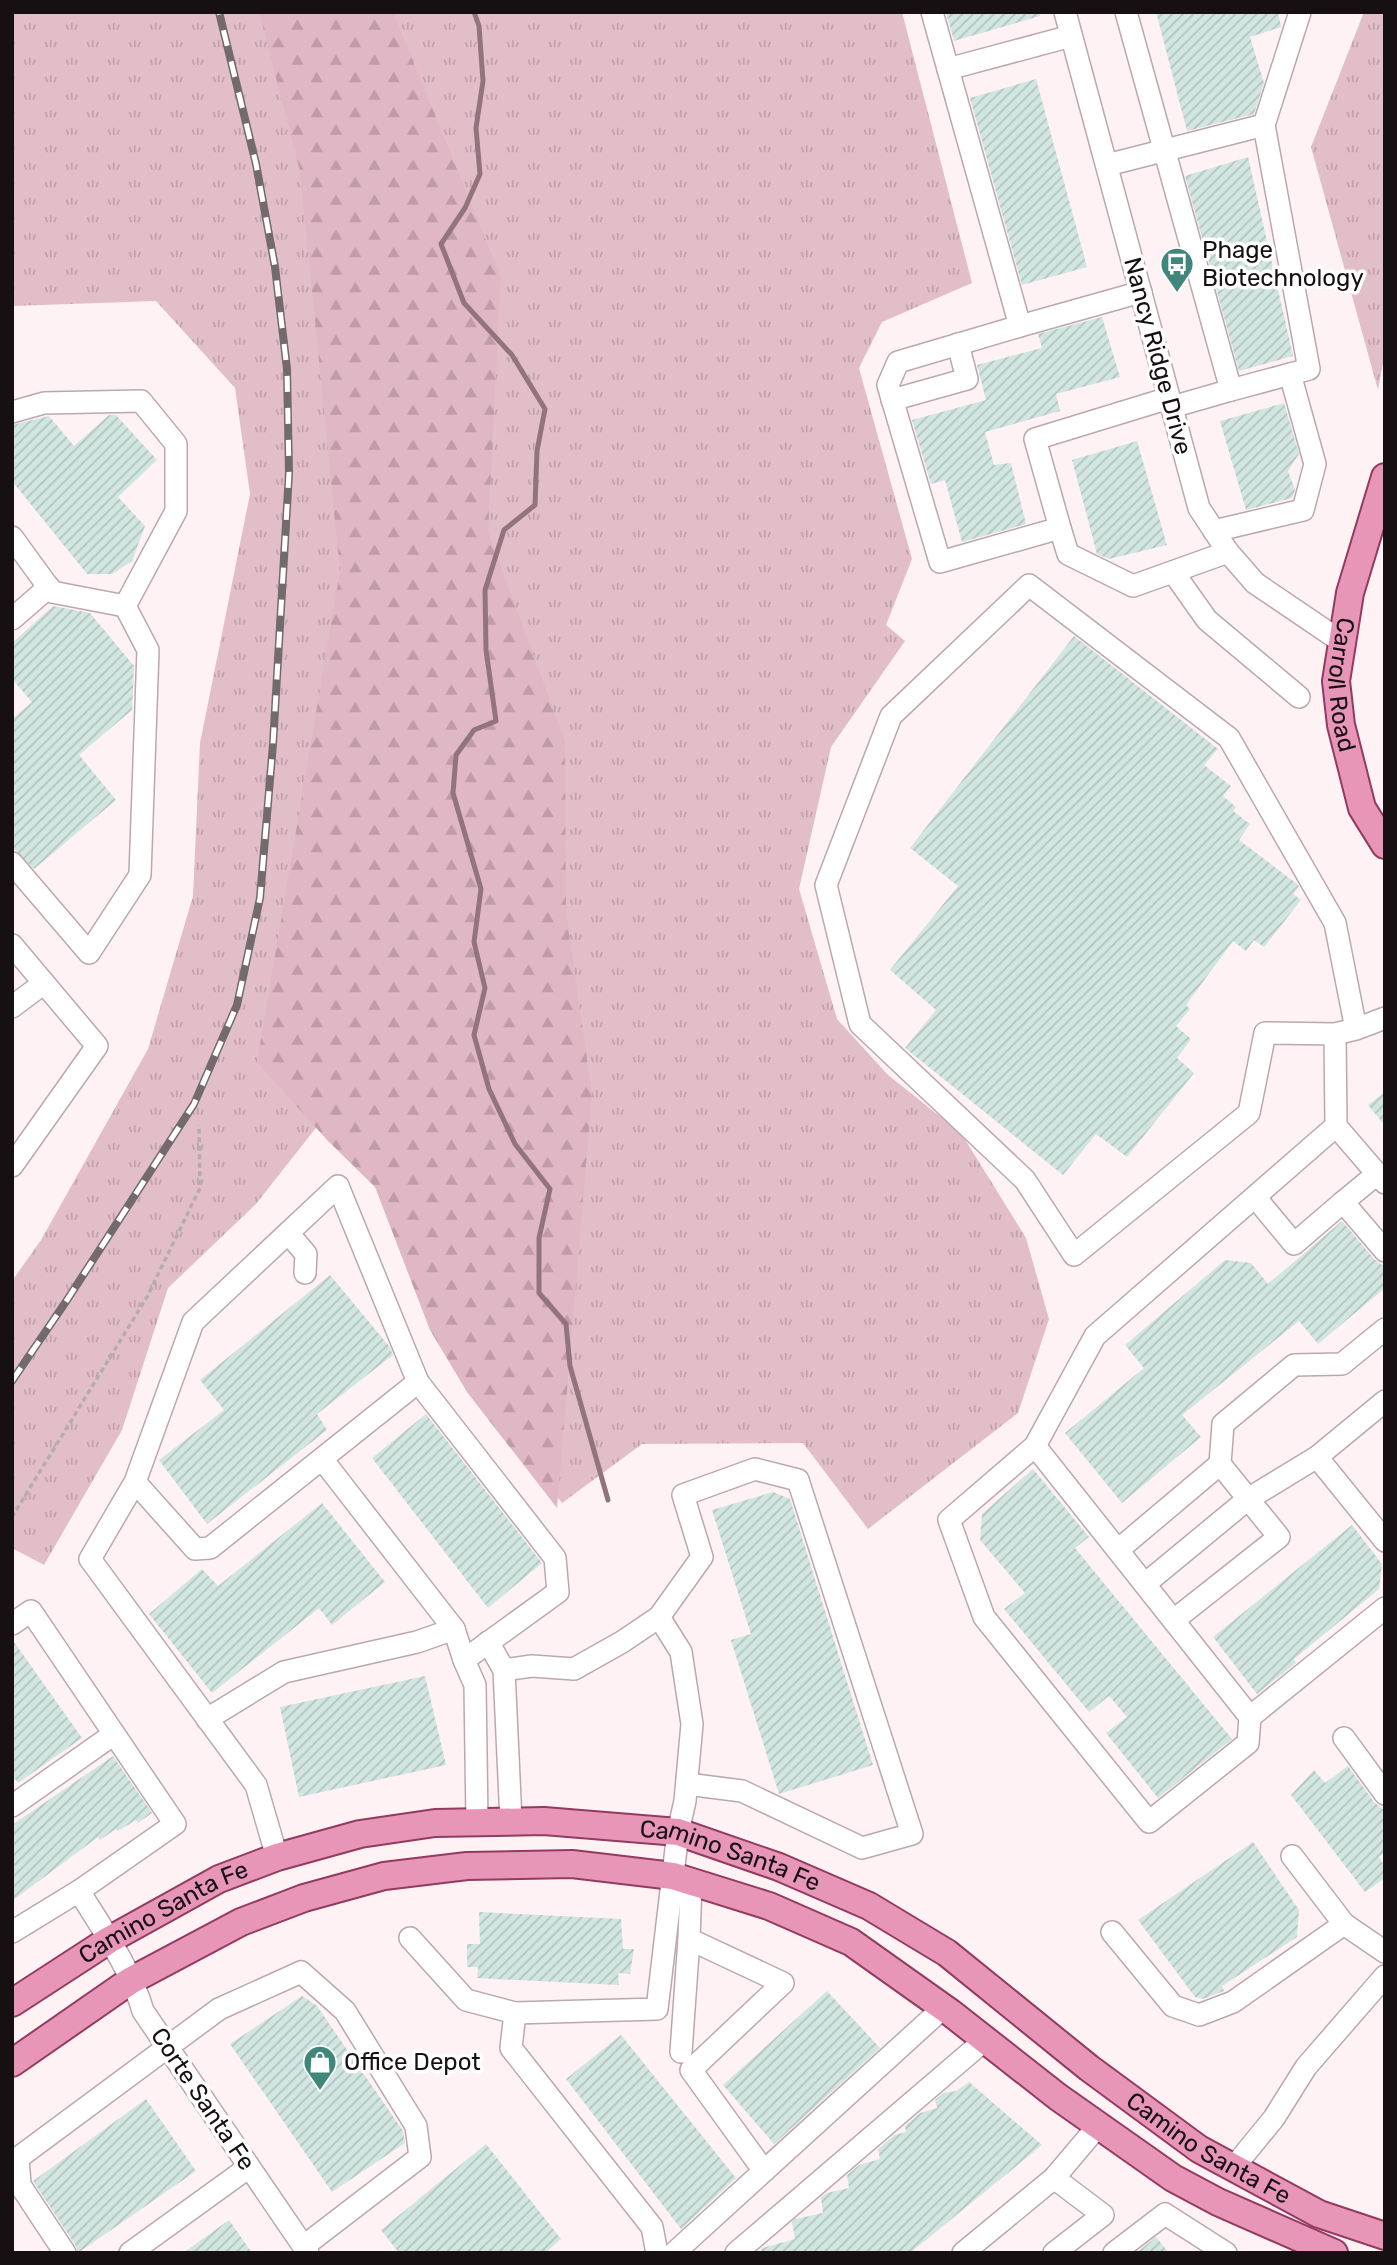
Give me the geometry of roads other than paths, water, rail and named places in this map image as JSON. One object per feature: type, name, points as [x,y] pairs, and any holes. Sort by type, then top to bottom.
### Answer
[{"type":"main road","name":"Carroll Road","points":[[1385,477],[1350,593],[1336,681],[1341,725],[1362,808],[1385,845]]},
{"type":"main road","name":"Camino Santa Fe","points":[[12,2003],[109,1940],[219,1879],[277,1857],[360,1834],[435,1823],[511,1821],[544,1821],[678,1832],[779,1867],[869,1906],[947,1953],[1089,2068],[1199,2149],[1319,2214],[1385,2236]]},
{"type":"main road","name":"Camino Santa Fe","points":[[12,2063],[130,1981],[241,1922],[304,1898],[384,1876],[467,1866],[572,1864],[682,1880],[769,1906],[850,1942],[943,2008],[1058,2097],[1173,2178],[1218,2202],[1334,2253]]},
{"type":"street","points":[[932,12],[1020,326]]},
{"type":"street","name":"Nancy Ridge Drive","points":[[1065,12],[1199,508],[1228,552],[1255,583],[1342,642]]},
{"type":"street","points":[[1126,12],[1230,390]]},
{"type":"street","points":[[1228,552],[1133,586],[1068,554],[1035,439],[1309,369],[1264,125],[1300,12]]},
{"type":"street","points":[[948,69],[1071,36]]},
{"type":"street","points":[[1107,165],[1264,125]]},
{"type":"street","points":[[1060,528],[940,562],[888,385],[898,362],[1141,292]]},
{"type":"street","points":[[892,400],[967,379],[958,344]]},
{"type":"street","points":[[1214,531],[1303,510],[1315,464],[1290,374]]},
{"type":"street","points":[[12,412],[44,403],[141,401],[176,444],[176,511],[125,606]]},
{"type":"street","points":[[16,549],[52,592],[125,606]]},
{"type":"street","points":[[1173,572],[1207,620],[1299,697]]},
{"type":"street","points":[[1356,1029],[1335,923],[1229,738],[1029,585],[891,716],[826,885],[860,1024],[1025,1180],[1074,1255],[1249,1113],[1265,1033],[1335,1034],[1356,1029],[1385,1018]]},
{"type":"street","points":[[12,619],[49,587]]},
{"type":"street","points":[[12,863],[89,953],[140,875],[148,650],[125,606]]},
{"type":"street","points":[[12,945],[97,1046],[12,1166]]},
{"type":"street","points":[[12,1007],[44,983]]},
{"type":"street","points":[[1255,1197],[1294,1244],[1343,1202],[1381,1178],[1336,1126],[1335,1034]]},
{"type":"street","points":[[1035,1446],[1250,1717],[1248,1743],[1149,1822],[984,1617],[950,1520],[1035,1446],[1096,1336],[1336,1126]]},
{"type":"street","points":[[277,1857],[256,1785],[90,1559],[135,1482],[194,1322],[338,1186],[418,1382],[555,1559],[558,1592],[464,1660]]},
{"type":"street","points":[[1343,1202],[1385,1251]]},
{"type":"street","points":[[288,1233],[306,1254],[305,1273]]},
{"type":"street","points":[[1174,1620],[1279,1537],[1220,1464],[1223,1424],[1294,1365],[1342,1364],[1385,1329]]},
{"type":"street","points":[[135,1482],[195,1549],[210,1548],[418,1382]]},
{"type":"street","points":[[1145,1584],[1248,1499],[1317,1457],[1385,1402]]},
{"type":"street","points":[[1317,1457],[1385,1541]]},
{"type":"street","points":[[322,1459],[454,1629],[475,1685],[477,1822]]},
{"type":"street","points":[[1118,1550],[1220,1464]]},
{"type":"street","points":[[504,1670],[532,1666],[574,1669],[622,1642],[659,1616],[702,1557],[683,1495],[755,1469],[798,1480],[912,1834],[862,1848],[742,1791],[687,1784]]},
{"type":"street","points":[[1250,1717],[1385,1608]]},
{"type":"street","points":[[12,1625],[31,1611],[175,1824],[79,1891],[12,1932]]},
{"type":"street","points":[[659,1616],[681,1652],[692,1724],[687,1784],[678,1832],[689,1939],[686,2061]]},
{"type":"street","points":[[207,1718],[284,1672],[417,1642],[454,1629]]},
{"type":"street","points":[[488,1642],[504,1670],[511,1821]]},
{"type":"street","points":[[12,1806],[114,1734]]},
{"type":"street","points":[[1344,1738],[1385,1794]]},
{"type":"street","points":[[1292,1856],[1344,1924],[1385,1952]]},
{"type":"street","points":[[682,1880],[657,2010],[686,2061],[764,2171]]},
{"type":"street","name":"Corte Santa Fe","points":[[79,1891],[109,1940],[142,2011],[306,2250]]},
{"type":"street","points":[[1112,1932],[1172,2006],[1199,2015],[1233,2002],[1344,1924]]},
{"type":"street","points":[[410,1938],[466,2000],[514,2013],[657,2010]]},
{"type":"street","points":[[686,2061],[783,1983],[689,1939]]},
{"type":"street","points":[[65,2253],[20,2185],[18,2158],[219,2009],[300,1972],[345,2011],[416,2126],[420,2157],[306,2250]]},
{"type":"street","points":[[1234,2167],[1274,2118],[1306,2067],[1385,1976]]},
{"type":"street","points":[[674,2253],[943,2008]]},
{"type":"street","points":[[514,2013],[510,2048],[652,2227],[657,2253]]},
{"type":"street","points":[[736,2253],[985,2040]]},
{"type":"street","points":[[963,2253],[1054,2178],[1098,2126]]},
{"type":"street","points":[[131,2253],[249,2166]]},
{"type":"street","points":[[1054,2178],[1103,2215],[1054,2253]]},
{"type":"street","points":[[1114,2253],[1165,2214],[1226,2253]]},
{"type":"waterway","points":[[474,12],[479,26],[483,81],[476,128],[480,174],[465,208],[441,244],[464,303],[512,355],[545,409],[537,451],[535,505],[504,530],[485,590],[486,650],[496,721],[474,730],[456,755],[453,793],[481,889],[474,942],[485,988],[474,1035],[489,1089],[515,1144],[550,1189],[539,1238],[539,1293],[566,1324],[570,1366],[608,1500]]},
{"type":"railway","points":[[12,1381],[194,1104],[237,1005],[260,898],[273,744],[289,473],[287,369],[275,267],[256,164],[219,12]]},
{"type":"place","name":"Phage Biotechnology","points":[[1177,294]]},
{"type":"place","name":"Office Depot","points":[[320,2092]]}]
